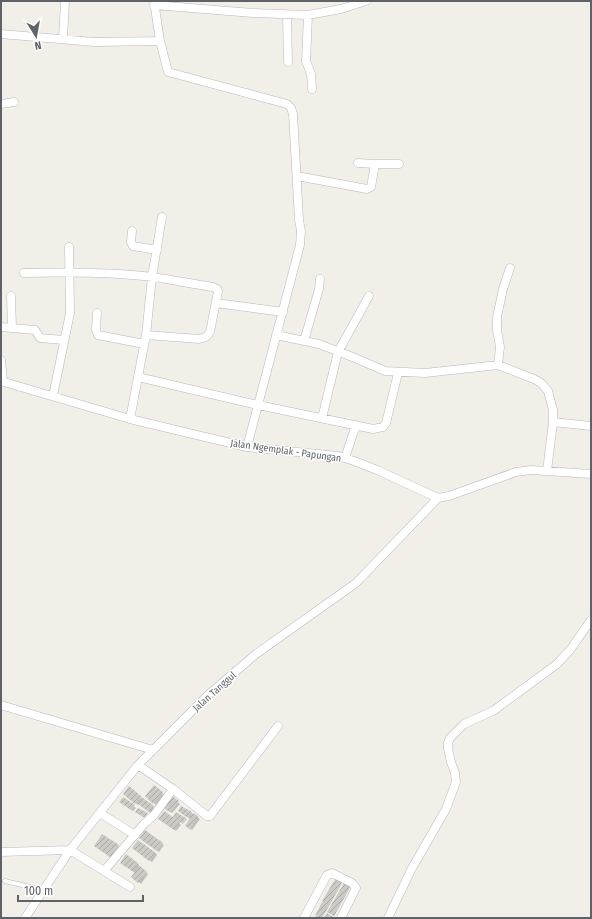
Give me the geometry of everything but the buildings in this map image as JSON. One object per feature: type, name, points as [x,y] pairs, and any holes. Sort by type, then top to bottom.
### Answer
[{"type":"street","points":[[63,39],[65,1]]},
{"type":"street","points":[[247,447],[300,246],[301,231],[291,108],[287,104],[168,72],[160,41],[154,3],[287,15],[308,15],[340,5],[366,1]]},
{"type":"street","points":[[287,15],[288,62]]},
{"type":"street","points":[[308,15],[306,61],[311,74],[312,89]]},
{"type":"street","points":[[1,34],[94,42],[160,41]]},
{"type":"street","points":[[1,104],[14,102]]},
{"type":"street","points":[[358,163],[399,164]]},
{"type":"street","points":[[297,176],[367,189],[371,187],[375,164]]},
{"type":"street","points":[[130,419],[146,335],[152,277],[162,217]]},
{"type":"street","points":[[132,231],[132,246],[157,250]]},
{"type":"street","points":[[53,396],[70,306],[69,247]]},
{"type":"street","points":[[498,365],[500,347],[497,330],[497,317],[503,289],[510,268]]},
{"type":"street","points":[[24,273],[70,272],[152,277],[213,287],[217,289],[218,292],[210,332],[206,337],[199,339],[146,335]]},
{"type":"street","points":[[304,341],[319,289],[320,279]]},
{"type":"street","points":[[11,296],[12,328]]},
{"type":"street","points":[[322,418],[338,352],[369,296]]},
{"type":"street","points":[[216,303],[283,312]]},
{"type":"street","points":[[97,313],[96,330],[98,335],[144,344]]},
{"type":"street","points":[[1,327],[35,330],[40,338],[64,340]]},
{"type":"street","points":[[276,335],[319,344],[385,371],[398,373],[425,373],[498,365],[542,383],[548,391],[550,397],[553,422],[548,471]]},
{"type":"street","points":[[1,360],[2,381]]},
{"type":"street","points":[[138,376],[258,405],[373,429],[383,427],[386,423],[398,373]]},
{"type":"street","name":"Jalan Ngemplak - Papungan","points":[[2,381],[130,419],[247,447],[338,456],[371,468],[438,498]]},
{"type":"street","points":[[553,422],[591,426]]},
{"type":"street","points":[[345,458],[356,425]]},
{"type":"street","points":[[438,498],[449,496],[516,472],[531,470],[591,474]]},
{"type":"street","name":"Jalan Tanggul","points":[[25,918],[70,850],[138,764],[207,696],[256,654],[356,583],[438,498]]},
{"type":"street","points":[[388,918],[411,870],[446,809],[456,782],[448,749],[450,738],[464,724],[493,711],[557,664],[570,650],[591,620]]},
{"type":"street","points":[[1,705],[153,750]]},
{"type":"street","points":[[138,764],[207,816],[211,815],[278,726]]},
{"type":"street","points":[[104,871],[154,815],[173,789]]},
{"type":"street","points":[[100,813],[135,836]]},
{"type":"street","points":[[1,852],[70,850],[130,887]]},
{"type":"street","points":[[304,918],[327,876],[332,873],[352,883],[356,888],[341,918]]},
{"type":"lane","points":[[5,881],[43,890]]}]
